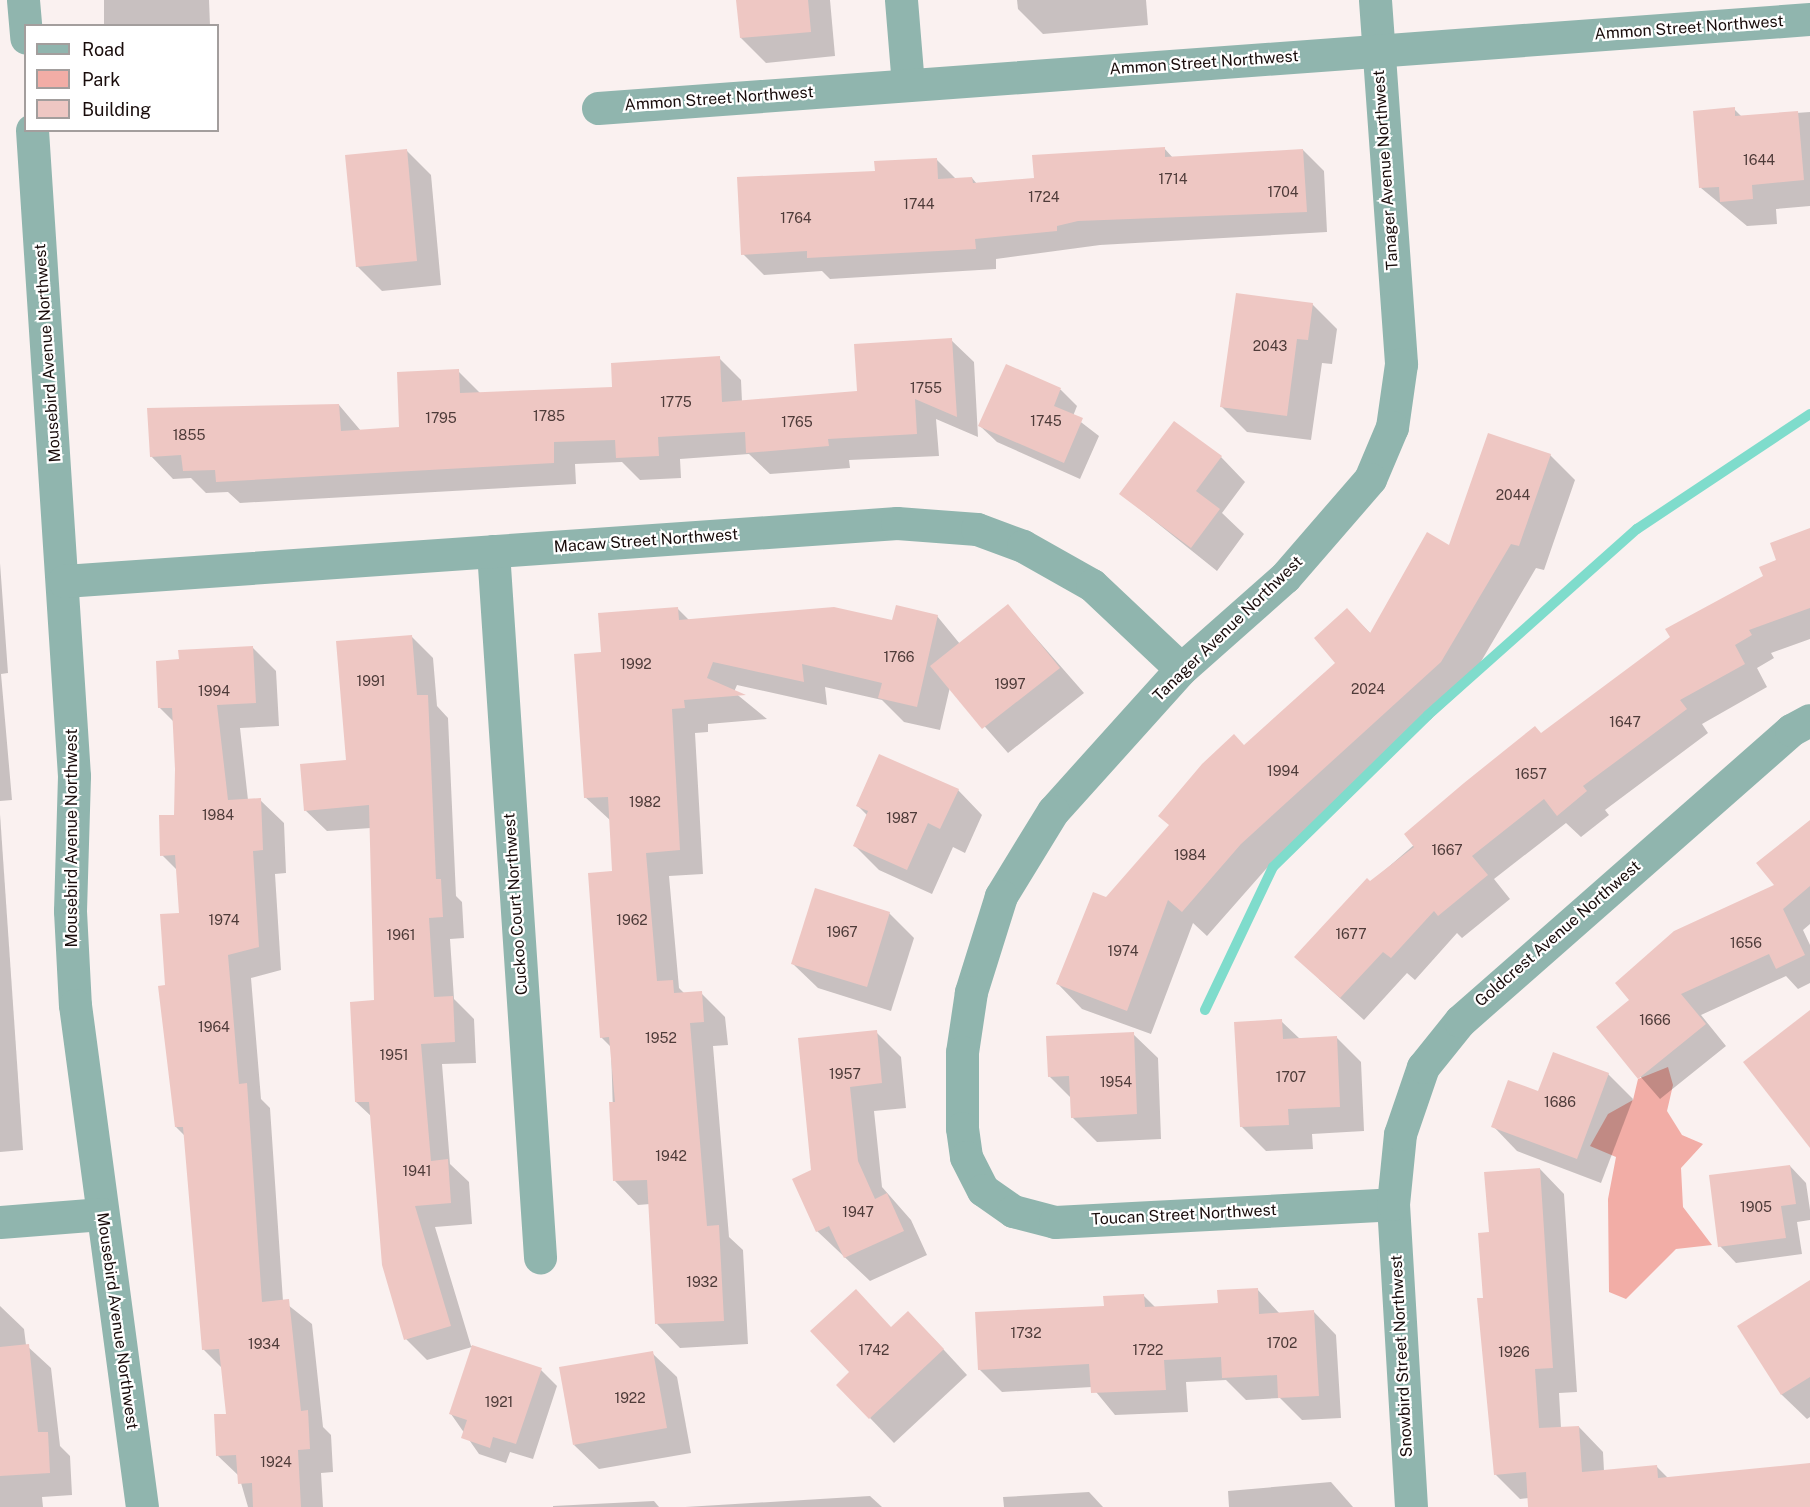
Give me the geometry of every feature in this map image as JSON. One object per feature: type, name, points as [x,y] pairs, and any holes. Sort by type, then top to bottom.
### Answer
[{"type":"street","points":[[23,0],[25,24]]},
{"type":"street","points":[[902,0],[908,85]]},
{"type":"street","name":"Tanager Avenue Northwest","points":[[983,1190],[966,1157],[962,1052],[970,992],[1001,896],[1053,811],[1181,669],[1285,578],[1370,479],[1392,427],[1401,364],[1375,0]]},
{"type":"street","name":"Ammon Street Northwest","points":[[598,108],[1810,19]]},
{"type":"street","name":"Mousebird Avenue Northwest","points":[[32,132],[64,581],[74,776],[70,911],[75,1005],[142,1507]]},
{"type":"street","name":"Macaw Street Northwest","points":[[64,581],[897,523],[977,529],[1023,546],[1092,585],[1181,669]]},
{"type":"street","name":"Cuckoo Court Northwest","points":[[493,551],[540,1257]]},
{"type":"street","name":"Goldcrest Avenue Northwest","points":[[1393,1204],[1400,1134],[1423,1067],[1460,1021],[1791,729],[1810,720]]},
{"type":"street","name":"Toucan Street Northwest","points":[[983,1190],[1013,1211],[1055,1222],[1393,1204]]},
{"type":"street","name":"Snowbird Street Northwest","points":[[1393,1204],[1411,1507]]},
{"type":"street","points":[[0,1222],[102,1214]]},
{"type":"green space","points":[[1668,1067],[1673,1085],[1667,1111],[1682,1135],[1703,1144],[1681,1168],[1683,1207],[1712,1245],[1676,1249],[1626,1299],[1609,1292],[1608,1199],[1616,1157],[1590,1146],[1608,1114],[1633,1100],[1638,1079]]},
{"type":"building","points":[[736,0],[808,0],[811,32],[740,38]]},
{"type":"building","points":[[1735,107],[1735,116],[1798,111],[1804,180],[1752,185],[1753,199],[1720,202],[1719,187],[1699,188],[1693,111]]},
{"type":"building","points":[[1165,147],[1165,157],[1303,149],[1307,212],[1078,221],[1057,226],[1057,231],[975,239],[976,249],[807,258],[807,251],[741,255],[737,177],[875,171],[874,161],[937,158],[938,179],[972,177],[973,183],[1034,178],[1032,155]]},
{"type":"building","points":[[407,149],[417,261],[356,267],[345,155]]},
{"type":"building","points":[[1236,293],[1313,303],[1308,340],[1297,339],[1287,416],[1220,407]]},
{"type":"building","points":[[952,338],[957,417],[915,399],[917,434],[828,439],[829,446],[746,453],[745,432],[658,437],[659,456],[616,458],[615,440],[554,442],[554,463],[216,482],[215,470],[183,471],[181,455],[150,457],[147,408],[339,404],[341,431],[399,427],[397,372],[459,369],[460,393],[612,387],[611,363],[720,356],[722,402],[857,391],[854,344]]},
{"type":"building","points":[[1006,364],[1061,388],[1054,406],[1083,418],[1064,463],[978,426]]},
{"type":"building","points":[[1174,421],[1222,456],[1196,491],[1220,509],[1191,548],[1119,494]]},
{"type":"building","points":[[1488,433],[1551,454],[1519,546],[1511,544],[1441,662],[1241,844],[1182,912],[1168,900],[1127,1011],[1056,984],[1093,892],[1106,897],[1169,825],[1158,816],[1202,764],[1234,734],[1244,745],[1335,663],[1314,638],[1347,608],[1370,633],[1427,532],[1449,545]]},
{"type":"building","points":[[1810,528],[1810,608],[1749,630],[1752,635],[1735,645],[1745,664],[1680,700],[1687,709],[1583,786],[1587,791],[1557,816],[1544,799],[1472,856],[1488,875],[1438,916],[1434,911],[1391,958],[1383,952],[1340,998],[1294,957],[1367,878],[1370,881],[1414,847],[1404,834],[1464,783],[1535,726],[1541,733],[1670,637],[1665,629],[1763,576],[1759,567],[1776,560],[1770,543]]},
{"type":"building","points":[[1008,604],[1060,668],[982,729],[930,666]]},
{"type":"building","points":[[896,605],[938,615],[917,707],[878,698],[882,683],[802,664],[804,682],[713,662],[707,678],[746,695],[684,700],[685,708],[672,709],[680,850],[646,853],[657,981],[673,980],[674,993],[702,991],[704,1022],[690,1023],[707,1226],[719,1225],[724,1321],[655,1324],[647,1180],[613,1181],[609,1102],[615,1102],[609,1037],[600,1038],[588,873],[612,871],[608,797],[584,798],[574,654],[601,652],[598,613],[678,607],[679,620],[834,607],[892,620]]},
{"type":"building","points":[[412,635],[417,695],[428,695],[436,879],[441,879],[443,917],[429,918],[434,997],[453,996],[455,1042],[421,1044],[431,1161],[448,1159],[451,1203],[415,1206],[451,1326],[404,1340],[382,1265],[369,1102],[355,1102],[350,1002],[374,1000],[369,805],[304,811],[300,764],[346,760],[336,641]]},
{"type":"building","points":[[253,646],[256,703],[217,705],[228,800],[261,798],[263,850],[253,851],[259,947],[228,955],[239,1084],[247,1083],[262,1302],[289,1299],[301,1411],[308,1410],[310,1449],[298,1450],[301,1507],[253,1507],[252,1483],[238,1484],[236,1455],[216,1456],[214,1414],[226,1414],[219,1349],[202,1350],[183,1127],[175,1127],[158,986],[165,985],[160,914],[179,913],[175,855],[160,856],[159,815],[174,815],[175,769],[172,708],[158,708],[156,661],[179,659],[178,650]]},
{"type":"building","points":[[879,754],[959,789],[940,829],[928,823],[907,870],[853,846],[868,811],[856,806]]},
{"type":"building","points":[[1810,820],[1810,886],[1783,909],[1805,955],[1776,969],[1769,954],[1681,994],[1706,1024],[1638,1079],[1596,1027],[1629,1000],[1615,983],[1674,931],[1774,885],[1756,863]]},
{"type":"building","points":[[815,888],[890,912],[867,987],[791,964]]},
{"type":"building","points":[[1810,1010],[1810,1148],[1743,1062]]},
{"type":"building","points":[[1282,1019],[1283,1039],[1337,1036],[1340,1107],[1288,1109],[1289,1125],[1240,1127],[1234,1022]]},
{"type":"building","points":[[877,1030],[882,1083],[850,1087],[858,1161],[875,1199],[887,1193],[904,1231],[844,1258],[829,1226],[816,1232],[792,1179],[811,1170],[798,1038]]},
{"type":"building","points":[[1134,1032],[1137,1114],[1071,1118],[1069,1076],[1048,1077],[1046,1036]]},
{"type":"building","points":[[1553,1052],[1609,1073],[1577,1159],[1491,1127],[1508,1080],[1538,1091]]},
{"type":"building","points":[[1790,1165],[1796,1204],[1781,1206],[1786,1238],[1718,1247],[1709,1175]]},
{"type":"building","points":[[1540,1168],[1553,1368],[1535,1369],[1539,1428],[1579,1426],[1582,1472],[1657,1465],[1658,1478],[1810,1463],[1810,1507],[1528,1507],[1526,1472],[1494,1475],[1477,1298],[1483,1298],[1478,1233],[1489,1232],[1484,1172]]},
{"type":"building","points":[[1810,1280],[1810,1377],[1781,1395],[1737,1326]]},
{"type":"building","points":[[1258,1288],[1259,1314],[1314,1310],[1319,1396],[1278,1398],[1277,1375],[1222,1378],[1221,1357],[1164,1360],[1166,1390],[1091,1393],[1089,1364],[978,1370],[975,1312],[1104,1306],[1103,1296],[1144,1294],[1145,1307],[1218,1303],[1217,1290]]},
{"type":"building","points":[[856,1289],[891,1327],[908,1311],[944,1349],[869,1419],[836,1385],[849,1372],[810,1331]]},
{"type":"building","points":[[29,1344],[38,1432],[48,1432],[50,1473],[0,1476],[0,1347]]},
{"type":"building","points":[[472,1345],[542,1368],[516,1444],[493,1437],[490,1448],[461,1438],[467,1420],[449,1414]]},
{"type":"building","points":[[653,1351],[667,1428],[573,1445],[559,1367]]},
{"type":"waterway","points":[[1205,1010],[1273,867],[1428,715],[1637,529],[1810,414]]}]
